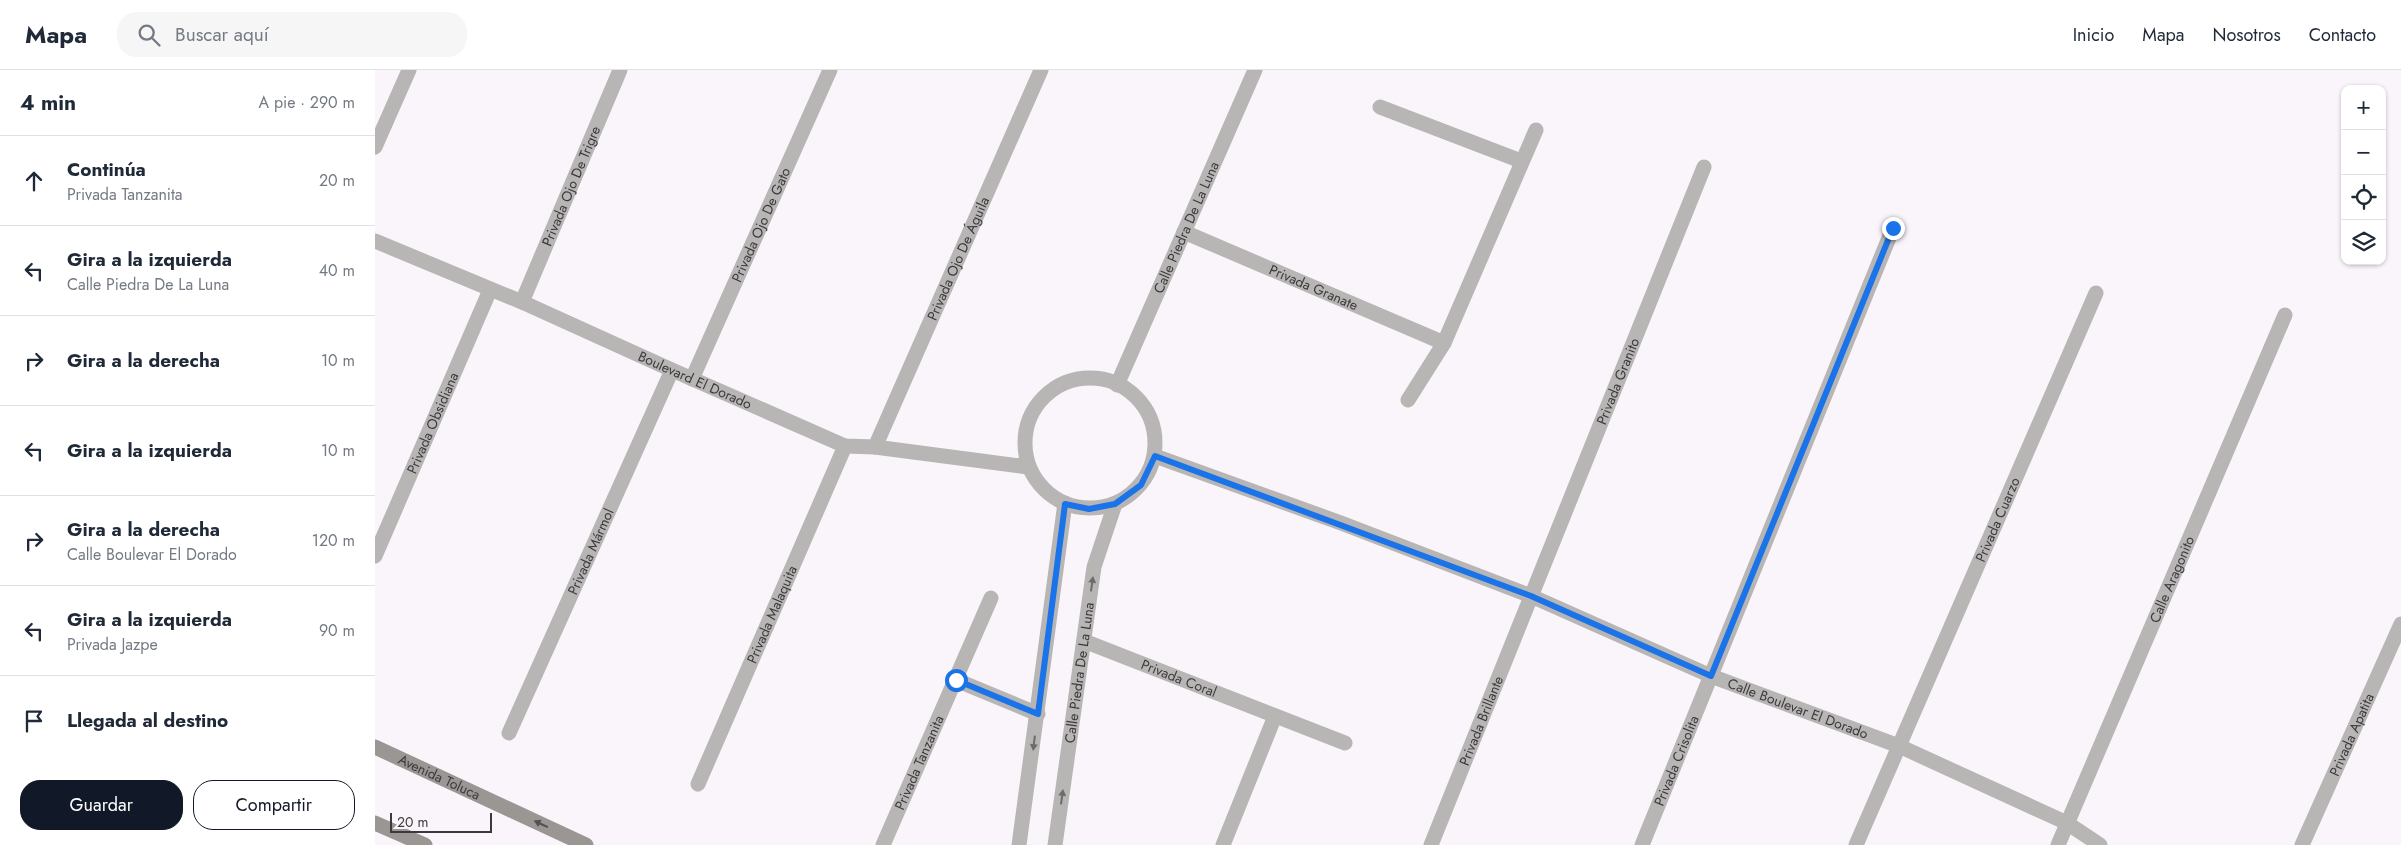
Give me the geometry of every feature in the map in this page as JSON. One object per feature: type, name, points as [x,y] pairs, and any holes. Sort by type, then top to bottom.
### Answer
[{"type":"main road","name":"Avenida Toluca","points":[[375,747],[586,845]]},
{"type":"main road","points":[[375,823],[425,845]]},
{"type":"street","points":[[375,147],[409,70]]},
{"type":"street","name":"Privada Ojo De Trigre","points":[[522,302],[620,70]]},
{"type":"street","name":"Privada Ojo De Gato","points":[[692,379],[831,70]]},
{"type":"street","name":"Privada Ojo De Águila","points":[[875,447],[1041,70]]},
{"type":"street","name":"Calle Piedra De La Luna","points":[[1117,385],[1255,70]]},
{"type":"street","points":[[1380,107],[1521,161]]},
{"type":"street","points":[[1409,400],[1444,342],[1536,130]]},
{"type":"street","name":"Privada Granito","points":[[1531,596],[1704,167]]},
{"type":"street","name":"Privada Crisolita","points":[[1642,845],[1893,228]]},
{"type":"street","name":"Privada Granate","points":[[1184,232],[1444,342]]},
{"type":"street","name":"Boulevard El Dorado","points":[[375,241],[522,302],[845,446],[875,447],[1028,467]]},
{"type":"street","name":"Privada Obsidiana","points":[[375,556],[491,290]]},
{"type":"street","name":"Privada Cuarzo","points":[[1856,845],[2096,292]]},
{"type":"street","name":"Calle Aragonito","points":[[2058,845],[2285,315]]},
{"type":"street","name":"Privada Mármol","points":[[509,733],[672,370]]},
{"type":"street","points":[[1101,377],[1133,393],[1152,421],[1155,456],[1141,485],[1115,504],[1089,509],[1065,504],[1043,489],[1028,467],[1024,432],[1038,400],[1067,380],[1101,377]]},
{"type":"street","name":"Privada Malaquita","points":[[698,784],[845,446]]},
{"type":"street","name":"Calle Boulevar El Dorado","points":[[1155,456],[1531,596],[1711,676],[1899,746],[2067,823],[2100,845]]},
{"type":"street","points":[[1019,845],[1065,504]]},
{"type":"street","name":"Calle Piedra De La Luna","points":[[1055,845],[1094,567],[1115,504]]},
{"type":"street","name":"Privada Brillante","points":[[1431,845],[1531,596]]},
{"type":"street","name":"Privada Tanzanita","points":[[883,845],[991,598]]},
{"type":"street","name":"Privada Apatita","points":[[2301,845],[2401,624]]},
{"type":"street","name":"Privada Coral","points":[[1084,641],[1345,743]]},
{"type":"street","points":[[956,680],[1038,714]]},
{"type":"street","points":[[1223,845],[1275,716]]},
{"type":"route","points":[[956,680],[1038,714],[1065,504],[1089,509],[1115,504],[1141,485],[1155,456],[1341,523],[1531,596],[1711,676],[1893,228]]}]
